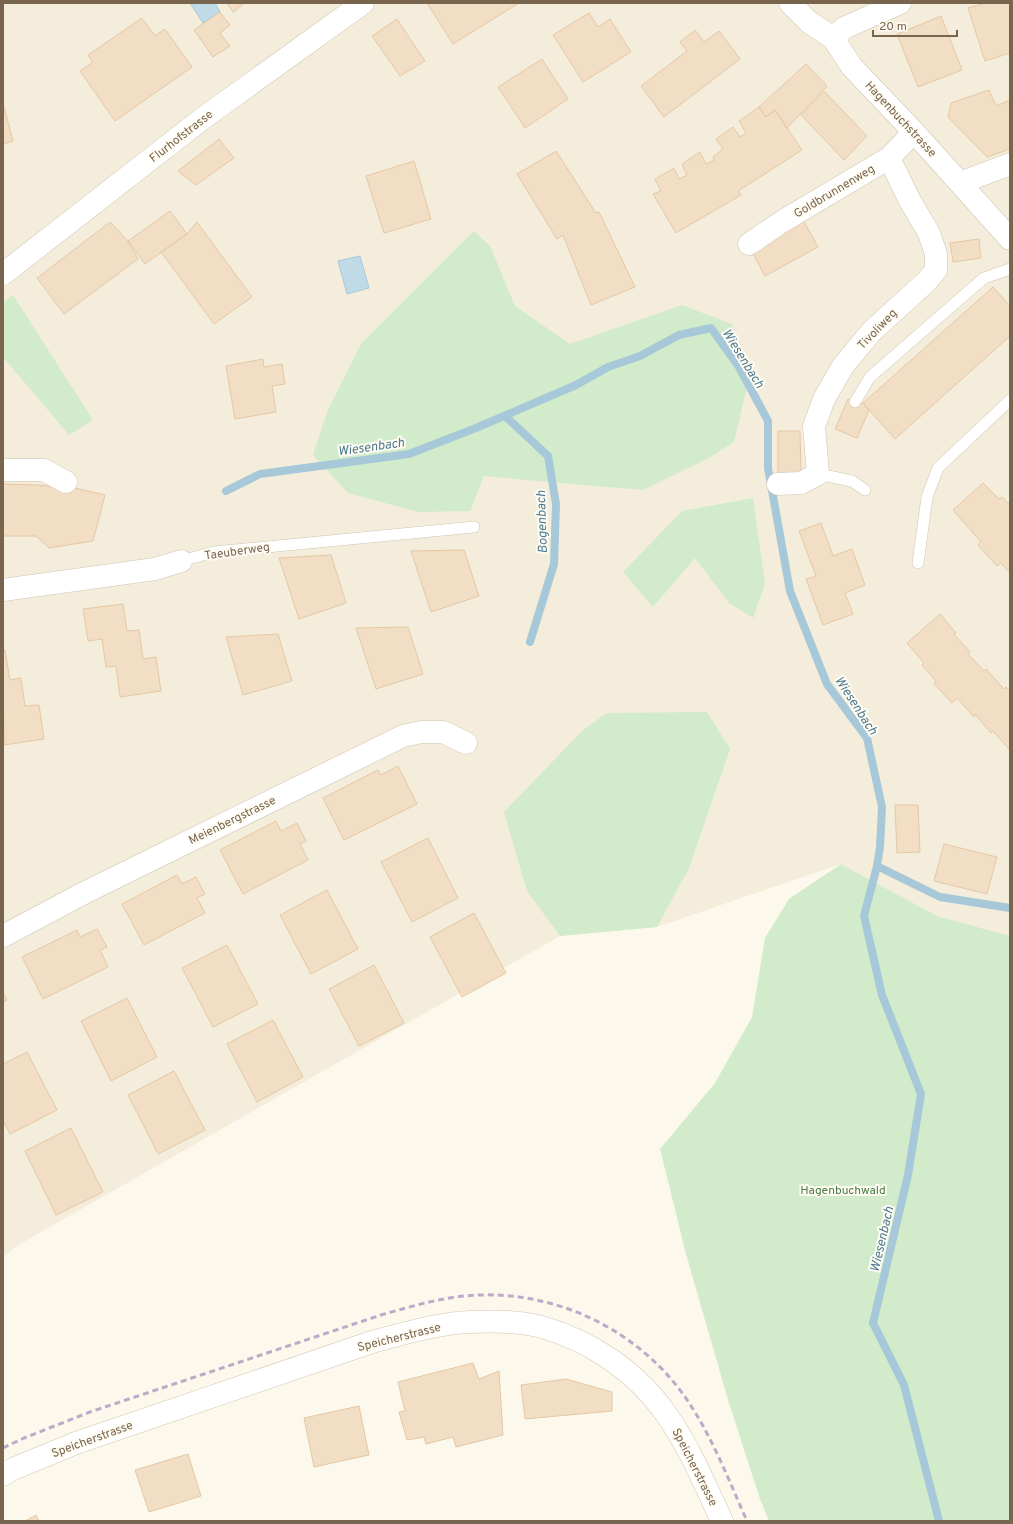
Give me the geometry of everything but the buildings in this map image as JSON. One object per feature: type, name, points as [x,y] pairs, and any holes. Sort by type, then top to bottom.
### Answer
[{"type":"street","name":"Flurhofstrasse","points":[[3,274],[202,119],[363,3]]},
{"type":"street","name":"Hagenbuchstrasse","points":[[790,3],[809,22],[833,38],[852,67],[914,132],[1010,239]]},
{"type":"street","points":[[833,38],[844,28],[900,3]]},
{"type":"street","name":"Goldbrunnenweg","points":[[749,244],[783,221],[889,158],[914,132]]},
{"type":"street","name":"Tivoliweg","points":[[818,474],[814,426],[824,399],[843,366],[872,331],[926,282],[936,270],[936,254],[929,233],[910,201],[889,158]]},
{"type":"street","points":[[960,183],[1010,164]]},
{"type":"street","points":[[3,470],[44,470],[66,482]]},
{"type":"street","points":[[778,484],[801,483],[818,474]]},
{"type":"street","name":"Taeuberweg","points":[[3,590],[155,569],[182,561]]},
{"type":"street","name":"Meienbergstrasse","points":[[3,936],[98,886],[403,736],[422,732],[443,732],[466,743]]},
{"type":"street","name":"Speicherstrasse","points":[[3,1475],[13,1469],[76,1443],[372,1342],[417,1330],[469,1322],[503,1322],[541,1327],[572,1337],[609,1357],[642,1384],[666,1413],[688,1450],[722,1521]]},
{"type":"lane","points":[[855,402],[870,377],[984,278],[1010,269]]},
{"type":"lane","points":[[918,563],[926,497],[938,468],[1010,400]]},
{"type":"lane","points":[[818,474],[852,481],[865,490]]},
{"type":"lane","name":"Taeuberweg","points":[[182,561],[214,552],[474,528]]},
{"type":"shaded area","points":[[3,3],[1010,3],[1010,936],[937,916],[841,864],[657,927],[560,936],[15,1247],[3,1258]]},
{"type":"green space","points":[[474,231],[490,246],[515,306],[570,344],[682,305],[732,324],[749,378],[734,442],[709,458],[643,490],[484,476],[470,511],[418,512],[348,493],[313,455],[328,410],[361,344]]},
{"type":"green space","points":[[13,295],[93,420],[69,435],[3,357],[3,303]]},
{"type":"green space","points":[[753,498],[765,584],[753,618],[729,603],[695,558],[653,607],[623,572],[682,511]]},
{"type":"green space","points":[[707,712],[730,749],[689,868],[657,927],[560,936],[527,891],[504,812],[583,730],[607,713]]},
{"type":"green space","name":"Hagenbuchwald","points":[[841,864],[937,916],[1010,936],[1010,1521],[769,1521],[760,1499],[728,1400],[686,1254],[660,1149],[715,1083],[752,1017],[765,938],[789,899]]},
{"type":"water","points":[[190,3],[215,3],[220,12],[203,23]]},
{"type":"water","points":[[360,256],[369,288],[347,294],[338,261]]},
{"type":"waterway","name":"Wiesenbach","points":[[226,491],[260,474],[409,454],[476,428],[576,385],[608,367],[640,356],[679,335],[711,328],[739,367],[768,421],[768,468],[790,591],[827,684],[867,738],[882,807],[880,847],[877,866],[864,916],[882,995],[921,1094],[908,1175],[873,1323],[904,1385],[939,1521]]},
{"type":"waterway","name":"Bogenbach","points":[[505,416],[548,456],[556,504],[554,564],[530,642]]},
{"type":"waterway","name":"Wiesenbach","points":[[877,866],[940,897],[1010,908]]},
{"type":"railway","points":[[3,1448],[24,1438],[90,1412],[381,1315],[454,1297],[479,1295],[511,1296],[542,1301],[573,1311],[601,1324],[628,1340],[653,1360],[674,1383],[701,1422],[722,1464],[747,1521]]}]
